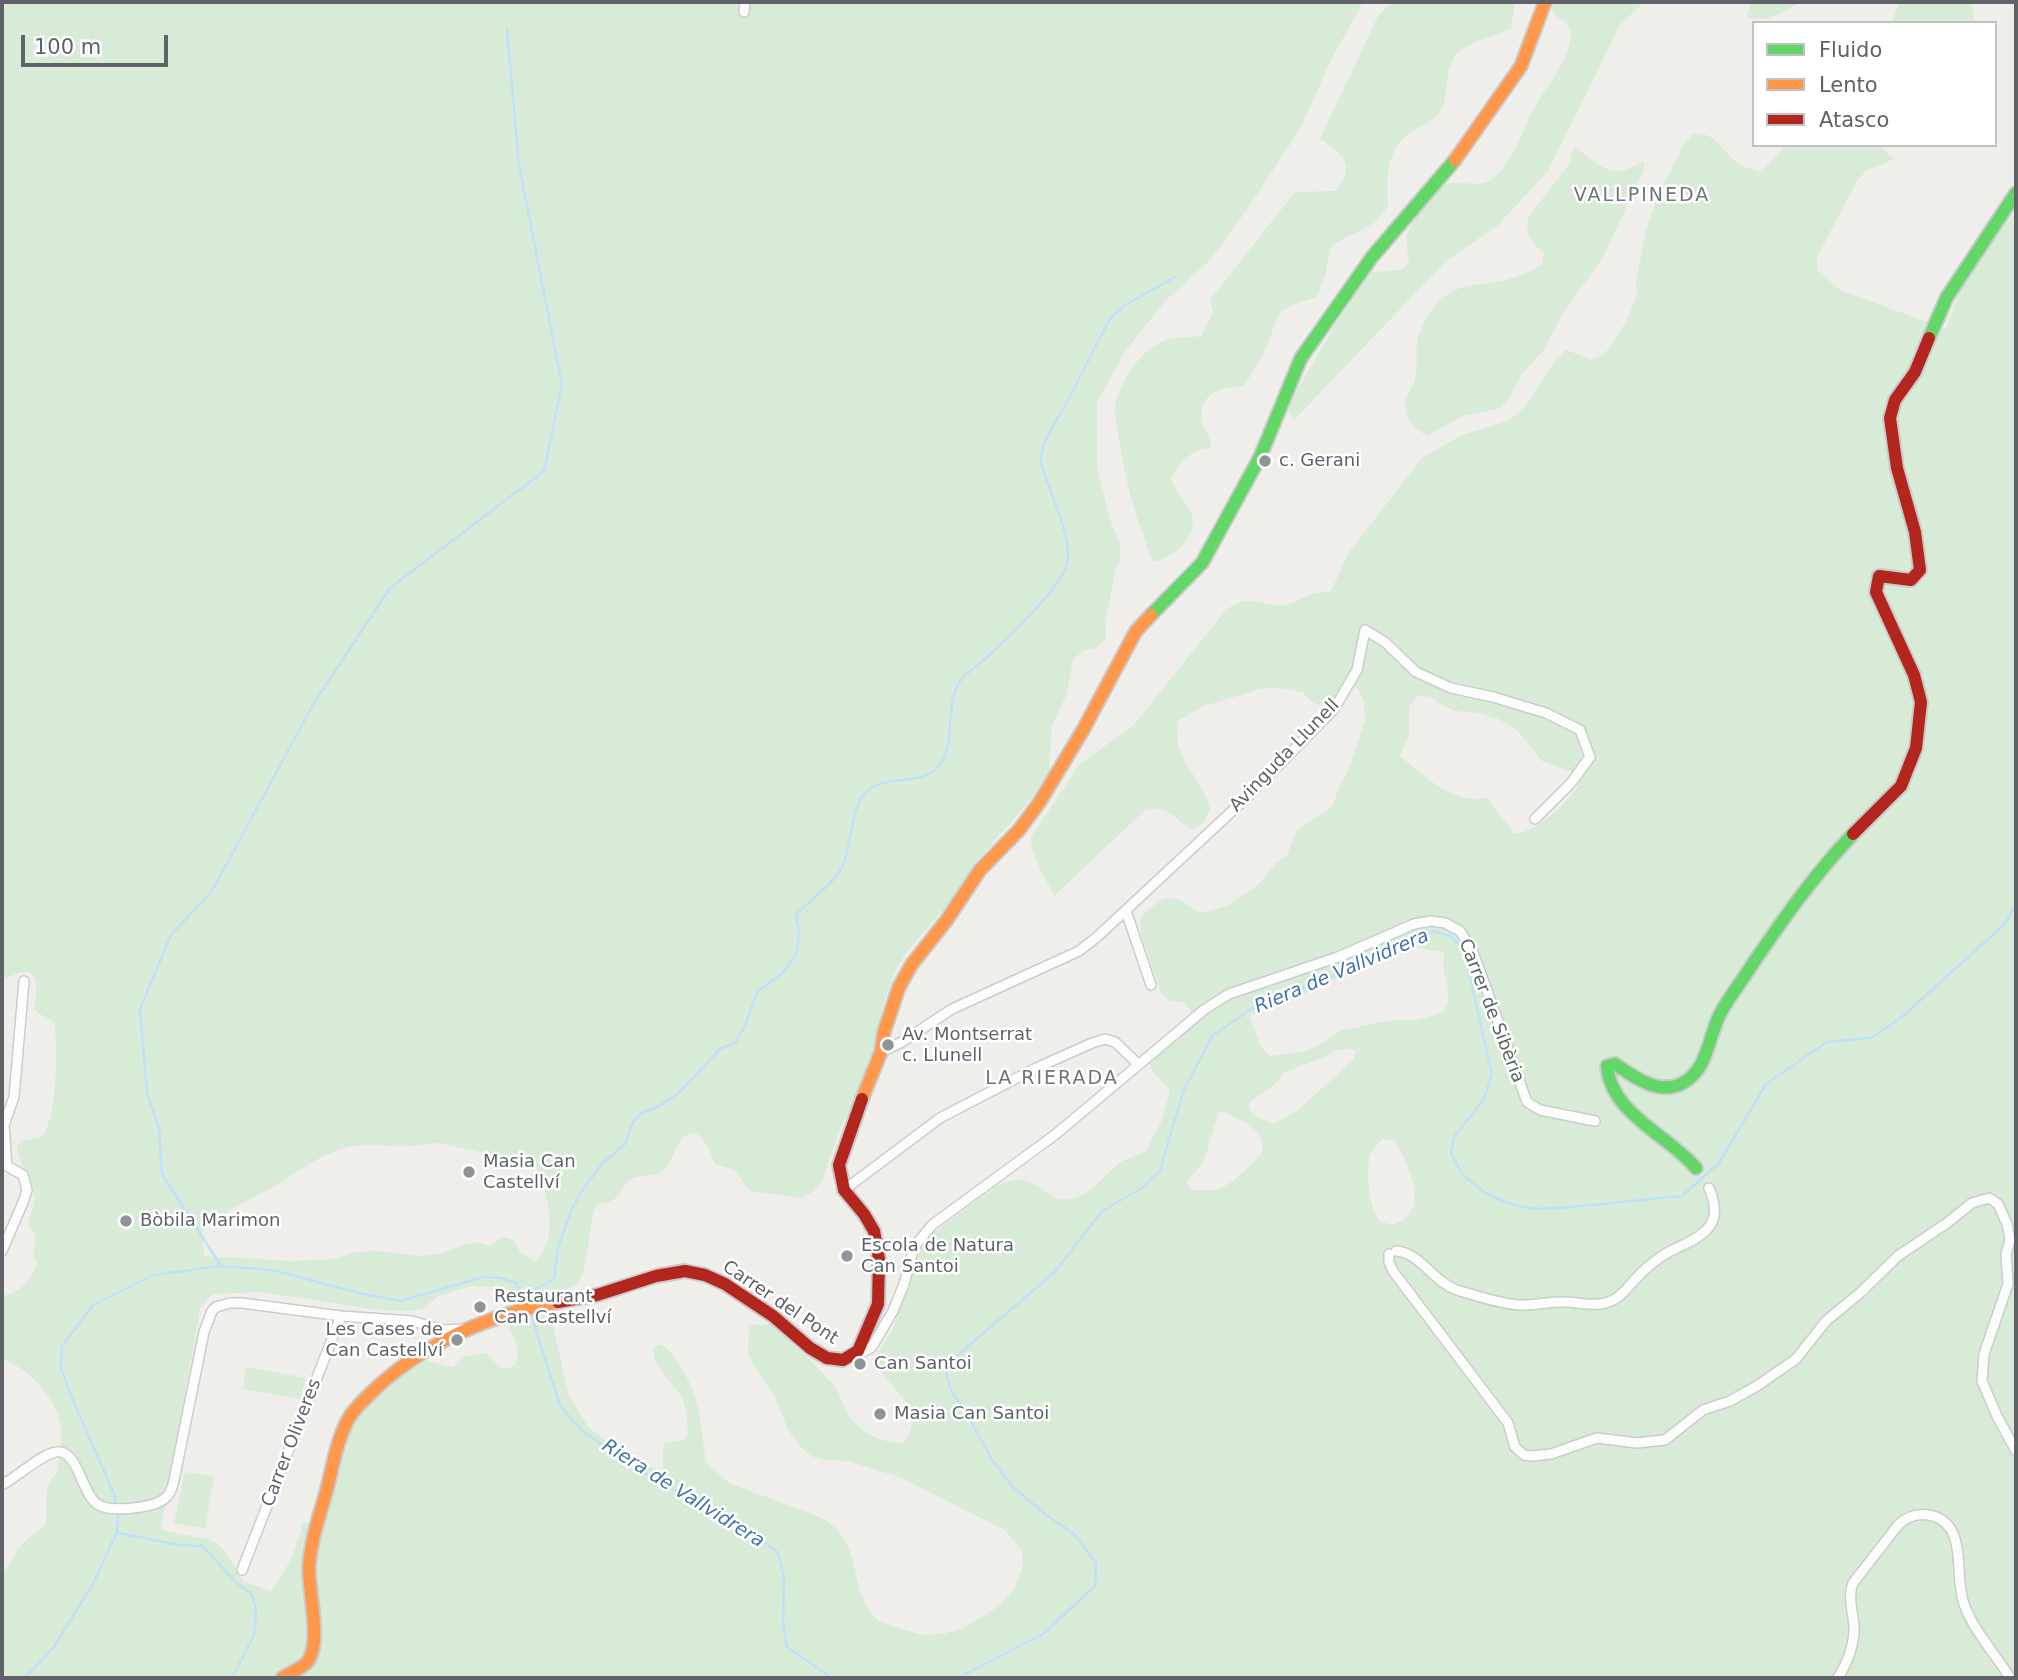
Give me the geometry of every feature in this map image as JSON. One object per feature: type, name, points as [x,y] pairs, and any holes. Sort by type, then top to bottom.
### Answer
[{"type":"street","points":[[744,12],[745,2]]},
{"type":"street","points":[[858,1351],[878,1304],[879,1259],[872,1226],[844,1190],[840,1178],[840,1159],[881,1052],[899,987],[912,964],[946,921],[980,870],[1019,830],[1040,803],[1136,631],[1202,563],[1260,457],[1301,358],[1372,257],[1458,157],[1504,92],[1521,66],[1545,2]]},
{"type":"street","points":[[1696,1168],[1688,1157],[1632,1115],[1608,1078],[1606,1066],[1615,1064],[1653,1087],[1674,1088],[1687,1083],[1705,1058],[1714,1025],[1773,934],[1830,858],[1901,786],[1916,748],[1921,702],[1914,675],[1876,592],[1879,576],[1911,580],[1920,570],[1915,532],[1897,468],[1890,418],[1895,400],[1915,372],[1947,297],[2016,193]]},
{"type":"street","name":"Avinguda Llunell","points":[[881,1052],[902,1042],[952,1009],[1079,951],[1126,911],[1243,801],[1334,709],[1357,670],[1365,630],[1385,642],[1416,672],[1451,688],[1546,713],[1580,730],[1590,757],[1571,783],[1535,818]]},
{"type":"street","points":[[1126,911],[1152,985]]},
{"type":"street","name":"Carrer de Sibèria","points":[[858,1351],[863,1352],[872,1347],[900,1296],[916,1243],[929,1228],[1056,1134],[1219,999],[1338,957],[1414,924],[1438,921],[1455,927],[1468,942],[1527,1102],[1540,1110],[1595,1121]]},
{"type":"street","points":[[2,1251],[27,1191],[23,1175],[4,1166],[4,1125],[14,1097],[24,981]]},
{"type":"street","points":[[844,1190],[940,1118],[1034,1069],[1092,1043],[1105,1040],[1115,1042],[1138,1064]]},
{"type":"street","points":[[1709,1188],[1716,1207],[1706,1232],[1663,1255],[1646,1268],[1622,1294],[1599,1305],[1565,1302],[1532,1305],[1507,1303],[1447,1286],[1412,1255],[1392,1252],[1388,1258],[1393,1271],[1508,1423],[1515,1447],[1524,1455],[1540,1457],[1597,1438],[1646,1444],[1671,1436],[1703,1410],[1730,1401],[1796,1359],[1819,1329],[1898,1256],[1972,1203],[1989,1198],[1998,1204],[2007,1224],[2010,1240],[2006,1254],[2008,1284],[1984,1354],[1982,1381],[2016,1451]]},
{"type":"street","name":"Carrer del Pont","points":[[282,1678],[304,1665],[314,1647],[309,1569],[311,1549],[339,1441],[349,1417],[388,1376],[439,1344],[468,1329],[540,1305],[597,1295],[656,1276],[696,1272],[724,1284],[773,1316],[810,1348],[827,1358],[843,1360],[858,1351]]},
{"type":"street","points":[[2,1485],[47,1454],[62,1452],[71,1460],[97,1504],[123,1508],[158,1503],[171,1492],[204,1332],[213,1309],[230,1303],[257,1303],[341,1316],[423,1323],[450,1330],[468,1329]]},
{"type":"street","name":"Carrer Oliveres","points":[[242,1570],[341,1316]]},
{"type":"street","points":[[423,1323],[439,1344]]},
{"type":"street","points":[[435,1328],[440,1334],[439,1344]]},
{"type":"street","points":[[1838,1678],[1850,1656],[1852,1646],[1854,1631],[1850,1595],[1853,1583],[1899,1524],[1908,1518],[1925,1514],[1937,1518],[1953,1533],[1957,1545],[1963,1603],[1973,1623],[2010,1678]]},
{"type":"green space","points":[[2,2],[1363,2],[1330,62],[1300,129],[1248,208],[1211,259],[1165,301],[1126,350],[1097,402],[1097,468],[1110,519],[1120,545],[1120,559],[1115,571],[1106,619],[1106,639],[1096,648],[1082,651],[1073,661],[1066,696],[1052,725],[1049,772],[1024,808],[974,864],[954,898],[909,949],[897,967],[884,1002],[867,1075],[839,1132],[822,1181],[814,1191],[802,1198],[750,1191],[734,1170],[715,1164],[710,1151],[698,1135],[687,1134],[662,1172],[634,1178],[625,1185],[618,1197],[597,1204],[581,1278],[570,1288],[556,1294],[518,1305],[503,1297],[497,1287],[470,1286],[439,1296],[423,1308],[409,1311],[371,1309],[261,1292],[212,1294],[200,1309],[161,1529],[215,1542],[224,1550],[244,1582],[271,1591],[291,1558],[303,1522],[323,1526],[347,1433],[353,1421],[382,1391],[408,1369],[421,1362],[453,1367],[465,1356],[486,1353],[502,1369],[510,1368],[516,1364],[518,1352],[504,1319],[549,1309],[569,1396],[589,1428],[647,1467],[662,1469],[664,1443],[684,1440],[688,1434],[683,1400],[656,1361],[654,1346],[660,1344],[675,1358],[693,1391],[706,1462],[729,1483],[820,1517],[835,1528],[851,1554],[862,1597],[880,1622],[921,1635],[943,1634],[963,1628],[993,1610],[1013,1591],[1023,1566],[1022,1551],[1005,1530],[902,1478],[848,1461],[824,1460],[811,1456],[788,1430],[775,1397],[753,1365],[748,1352],[749,1325],[771,1324],[809,1359],[833,1384],[848,1414],[858,1426],[888,1442],[904,1443],[911,1429],[912,1416],[908,1406],[885,1377],[877,1354],[893,1329],[922,1241],[998,1185],[1022,1180],[1031,1182],[1051,1196],[1068,1199],[1084,1194],[1121,1162],[1146,1151],[1161,1122],[1170,1091],[1149,1063],[1195,1021],[1185,1002],[1168,1000],[1163,996],[1141,933],[1140,919],[1161,900],[1169,898],[1182,901],[1199,913],[1227,906],[1259,884],[1276,863],[1287,855],[1297,830],[1333,806],[1365,720],[1364,700],[1357,688],[1350,686],[1321,705],[1310,700],[1303,692],[1271,687],[1204,706],[1179,720],[1178,745],[1210,809],[1204,822],[1193,830],[1166,811],[1144,811],[1054,896],[1036,860],[1031,837],[1080,764],[1134,725],[1226,610],[1244,601],[1271,605],[1289,604],[1311,594],[1331,591],[1349,552],[1423,457],[1462,435],[1505,422],[1517,414],[1527,404],[1556,359],[1566,350],[1591,359],[1604,355],[1626,322],[1637,295],[1636,282],[1646,231],[1655,204],[1685,143],[1694,133],[1708,136],[1737,163],[1761,172],[1785,147],[1881,147],[1894,159],[1866,171],[1857,181],[1817,257],[1817,270],[1840,290],[1946,329],[1961,288],[1995,236],[2016,212],[2016,1678],[2,1678],[2,1571],[9,1566],[21,1545],[45,1525],[47,1491],[57,1473],[61,1434],[57,1412],[38,1383],[12,1363],[2,1359],[2,1296],[25,1284],[37,1262],[33,1257],[35,1236],[28,1225],[35,1202],[34,1191],[17,1146],[22,1141],[42,1137],[54,1098],[56,1065],[55,1022],[34,1008],[36,987],[33,975],[22,972],[2,981]],"holes":[[[1417,695],[1431,697],[1456,711],[1499,719],[1518,731],[1542,761],[1577,774],[1580,780],[1578,787],[1540,824],[1514,833],[1487,798],[1474,799],[1451,793],[1439,787],[1400,756],[1409,735],[1409,707]],[[1414,947],[1445,953],[1443,961],[1448,998],[1443,1012],[1417,1020],[1392,1020],[1340,1031],[1304,1052],[1270,1056],[1261,1047],[1249,1016]],[[1337,1050],[1356,1050],[1353,1060],[1298,1110],[1274,1124],[1252,1114],[1249,1105],[1252,1100],[1274,1085],[1285,1072]],[[1219,1111],[1256,1131],[1263,1145],[1261,1153],[1252,1164],[1222,1187],[1191,1190],[1187,1182],[1204,1161]],[[1383,1139],[1394,1140],[1406,1161],[1414,1187],[1412,1210],[1405,1219],[1392,1225],[1380,1221],[1376,1215],[1369,1188],[1370,1158],[1373,1149]],[[438,1143],[511,1159],[537,1168],[548,1204],[550,1229],[543,1252],[535,1262],[520,1252],[514,1240],[503,1237],[490,1246],[465,1244],[440,1254],[420,1256],[376,1251],[354,1252],[335,1259],[291,1261],[204,1256],[202,1232],[211,1224],[329,1154],[362,1145],[414,1146]]]},
{"type":"green space","points":[[1398,2],[1515,2],[1511,28],[1461,50],[1451,65],[1445,100],[1438,115],[1410,133],[1396,148],[1389,166],[1388,206],[1368,226],[1332,245],[1317,297],[1291,305],[1279,313],[1265,351],[1244,386],[1221,390],[1208,397],[1204,403],[1202,421],[1211,448],[1197,451],[1187,457],[1171,478],[1192,516],[1191,533],[1175,552],[1153,562],[1132,502],[1125,471],[1115,411],[1120,389],[1137,362],[1151,348],[1169,339],[1201,336],[1213,312],[1210,300],[1295,192],[1336,191],[1346,174],[1346,167],[1341,155],[1320,139],[1378,16],[1388,6]]},
{"type":"green space","points":[[1552,2],[1644,2],[1620,25],[1548,171],[1497,226],[1446,261],[1295,419],[1289,413],[1290,403],[1335,325],[1371,272],[1401,270],[1409,263],[1409,230],[1431,198],[1449,183],[1478,184],[1489,181],[1508,161],[1537,103],[1561,67],[1568,51],[1570,29],[1566,22],[1555,14]]},
{"type":"green space","points":[[1751,2],[1801,2],[1769,18],[1755,19],[1747,17]]},
{"type":"green space","points":[[1900,2],[1971,2],[1975,21],[1892,21]]},
{"type":"green space","points":[[1574,146],[1609,170],[1621,171],[1644,162],[1643,172],[1603,257],[1562,315],[1543,351],[1522,374],[1508,400],[1500,408],[1463,416],[1427,436],[1409,420],[1405,409],[1416,377],[1419,335],[1431,312],[1444,297],[1458,289],[1523,274],[1542,263],[1544,253],[1530,238],[1527,230],[1528,218],[1569,164]]},
{"type":"green space","points":[[246,1367],[306,1378],[300,1399],[243,1389]]},
{"type":"green space","points":[[185,1472],[214,1477],[205,1529],[174,1523]]},
{"type":"waterway","points":[[221,1266],[162,1174],[159,1128],[147,1093],[140,1009],[171,935],[212,891],[315,701],[390,588],[544,471],[562,385],[519,165],[507,29]]},
{"type":"waterway","points":[[522,1292],[530,1292],[554,1279],[558,1247],[571,1211],[602,1164],[625,1144],[632,1124],[640,1114],[679,1093],[720,1049],[736,1042],[757,992],[784,972],[797,952],[799,933],[796,915],[840,872],[861,798],[878,785],[929,774],[944,759],[952,702],[960,681],[1031,614],[1054,587],[1067,564],[1067,544],[1042,466],[1041,454],[1050,432],[1110,319],[1122,307],[1175,277]]},
{"type":"waterway","name":"Riera de Vallvidrera","points":[[958,1678],[1043,1634],[1095,1586],[1096,1563],[1074,1534],[1013,1487],[992,1460],[951,1391],[946,1370],[961,1352],[1054,1273],[1102,1211],[1142,1188],[1160,1171],[1183,1092],[1212,1036],[1251,1009],[1315,984],[1433,931],[1450,936],[1463,947],[1492,1074],[1484,1099],[1454,1137],[1451,1153],[1462,1174],[1484,1192],[1507,1203],[1535,1209],[1682,1196],[1719,1163],[1766,1084],[1827,1042],[1871,1038],[1903,1016],[2005,924],[2016,904]]},
{"type":"waterway","name":"Riera de Vallvidrera","points":[[25,1678],[53,1648],[93,1584],[117,1532],[115,1496],[61,1368],[62,1346],[93,1305],[154,1275],[221,1266],[272,1270],[400,1301],[483,1277],[500,1278],[516,1283],[527,1304]]},
{"type":"waterway","name":"Riera de Vallvidrera","points":[[531,1314],[560,1406],[582,1431],[652,1478],[747,1528],[778,1553],[784,1579],[783,1623],[787,1647],[832,1678]]},
{"type":"waterway","points":[[118,1533],[179,1545],[202,1546],[252,1595],[256,1610],[254,1635],[232,1678]]},
{"type":"traffic: fast","points":[[1151,615],[1202,563],[1260,457],[1301,358],[1372,257],[1455,160]]},
{"type":"traffic: fast","points":[[1929,338],[1947,297],[2016,193]]},
{"type":"traffic: fast","points":[[1696,1168],[1630,1111],[1611,1083],[1607,1066],[1615,1064],[1656,1086],[1674,1086],[1691,1077],[1703,1061],[1716,1023],[1731,995],[1800,897],[1853,834]]},
{"type":"traffic: slow","points":[[1455,160],[1521,66],[1545,2]]},
{"type":"traffic: slow","points":[[862,1099],[881,1052],[884,1032],[899,987],[912,964],[946,921],[980,870],[1019,830],[1039,803],[1083,730],[1136,631],[1151,615]]},
{"type":"traffic: slow","points":[[282,1678],[306,1664],[312,1652],[314,1629],[309,1576],[312,1547],[338,1443],[353,1411],[389,1376],[457,1334],[532,1307],[558,1302]]},
{"type":"traffic: jam","points":[[1853,834],[1901,786],[1916,748],[1921,702],[1914,675],[1876,592],[1879,576],[1911,580],[1920,570],[1915,532],[1897,468],[1890,418],[1895,400],[1915,372],[1929,338]]},
{"type":"traffic: jam","points":[[558,1302],[597,1295],[656,1276],[685,1271],[705,1275],[725,1284],[773,1316],[810,1348],[827,1358],[843,1360],[858,1351],[878,1304],[879,1259],[874,1231],[844,1190],[839,1165],[862,1099]]},
{"type":"place","name":"c. Gerani","points":[[1265,461]]},
{"type":"place","name":"Av. Montserrat c. Llunell","points":[[888,1045]]},
{"type":"place","name":"Masia Can Castellví","points":[[469,1172]]},
{"type":"place","name":"Bòbila Marimon","points":[[126,1221]]},
{"type":"place","name":"Escola de Natura Can Santoi","points":[[847,1256]]},
{"type":"place","name":"Restaurant Can Castellví","points":[[480,1307]]},
{"type":"place","name":"Les Cases de Can Castellví","points":[[457,1340]]},
{"type":"place","name":"Can Santoi","points":[[860,1364]]},
{"type":"place","name":"Masia Can Santoi","points":[[880,1414]]},
{"type":"district","name":"VALLPINEDA","points":[[1642,196]]},
{"type":"district","name":"LA RIERADA","points":[[1052,1079]]}]
